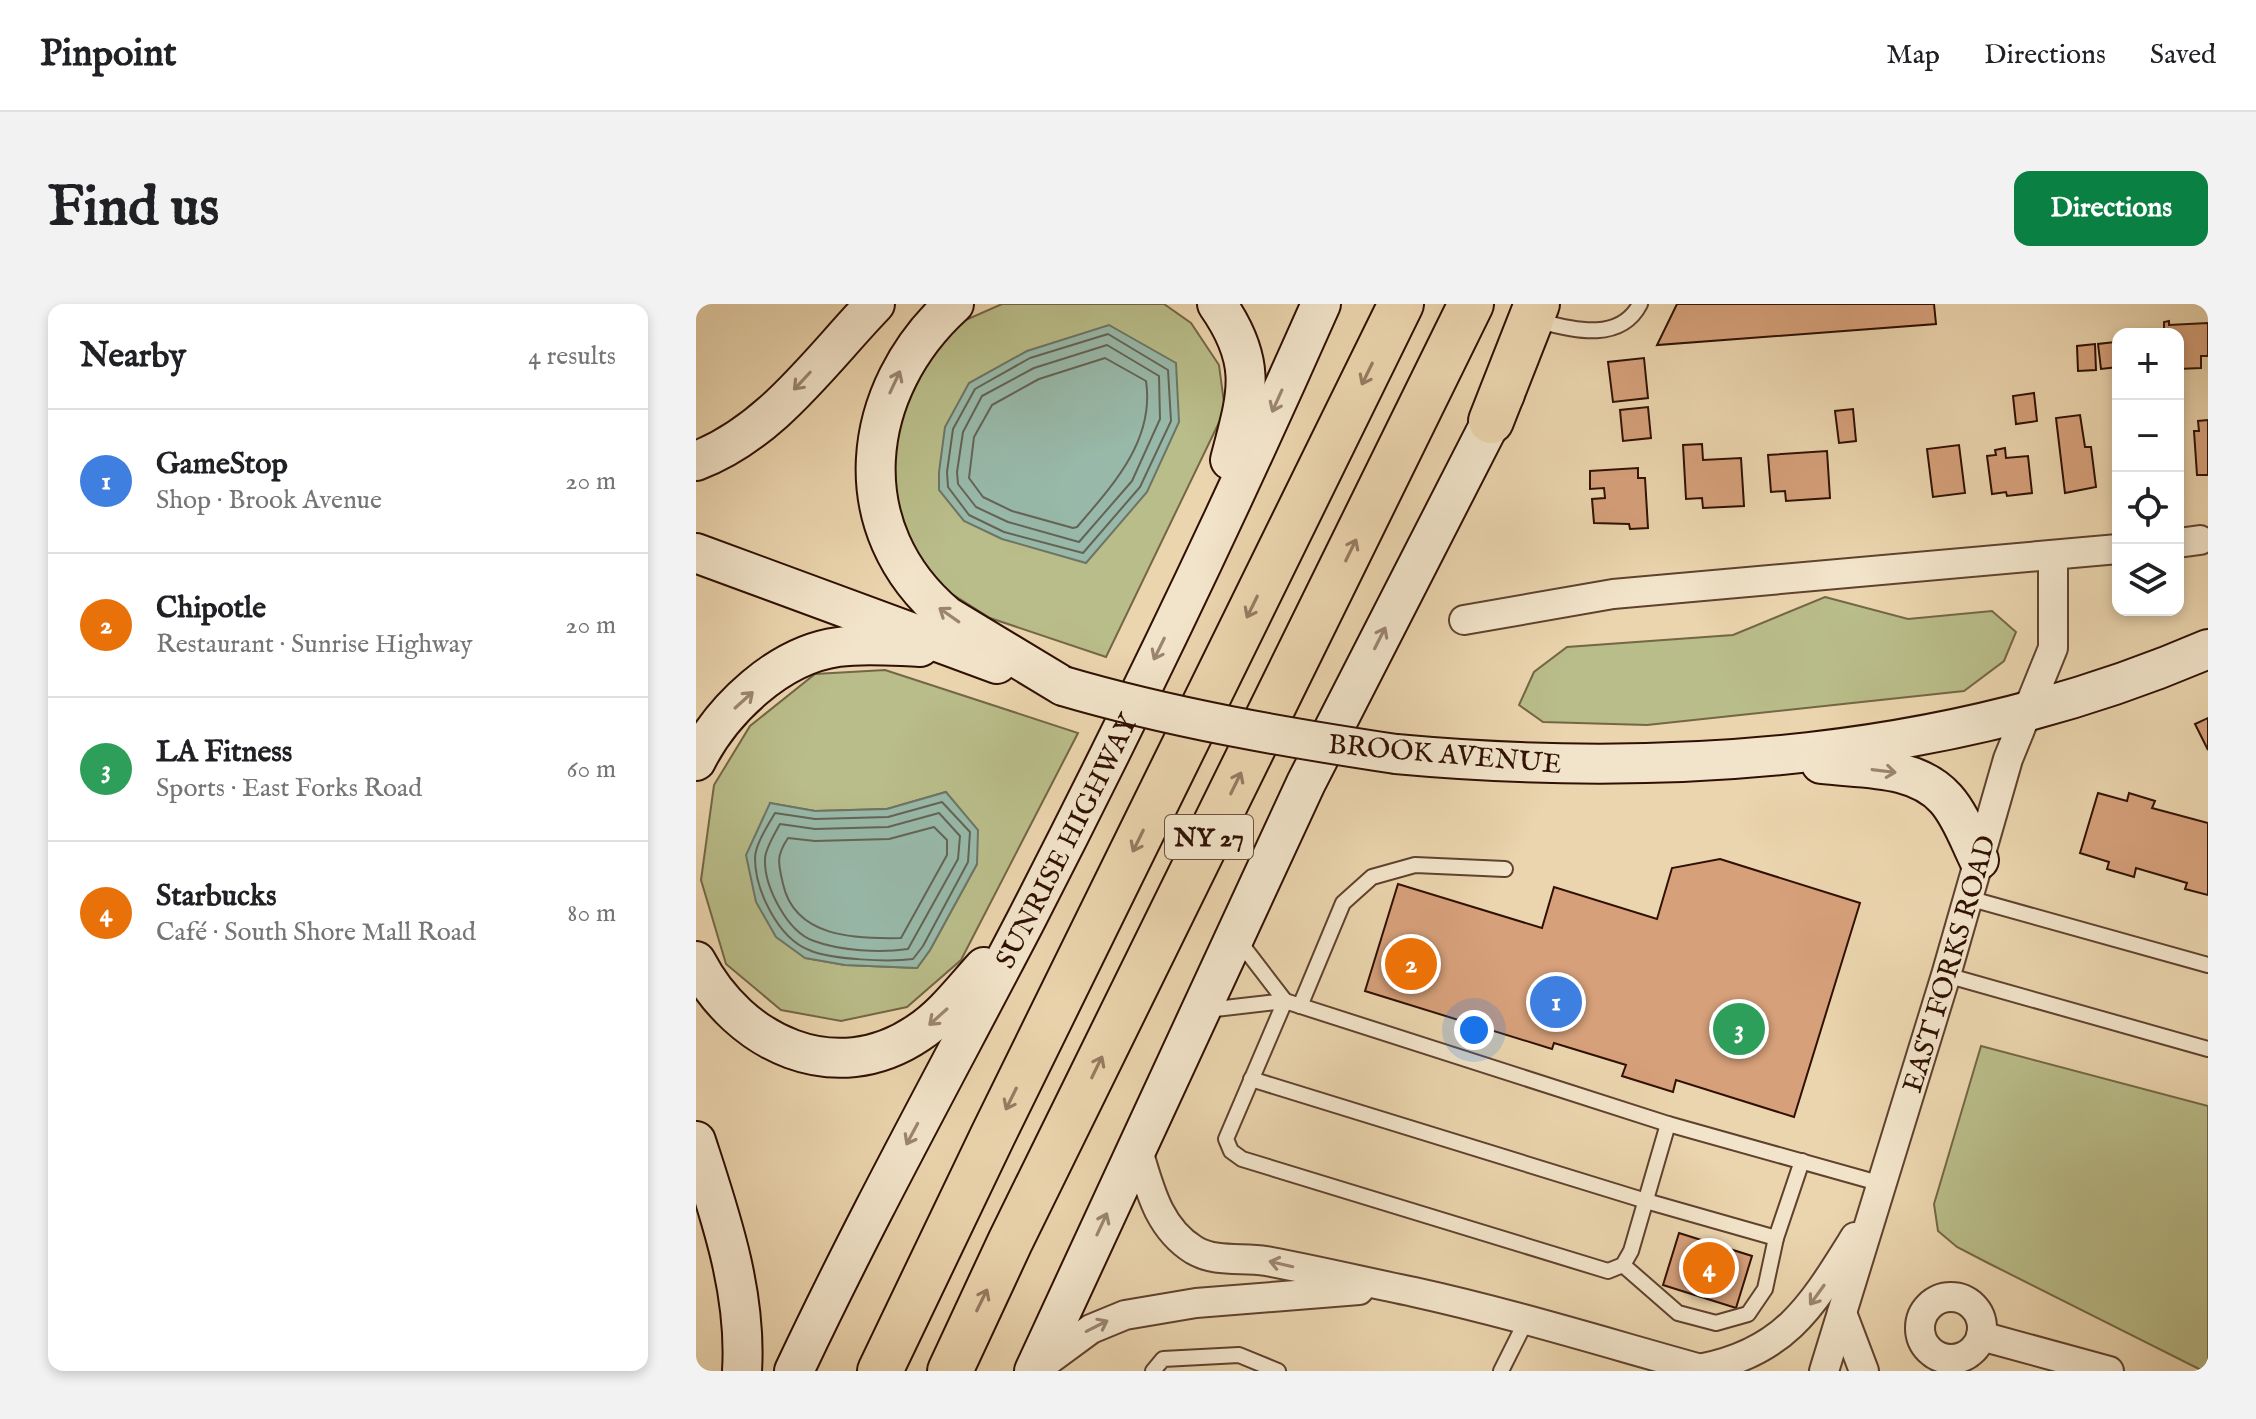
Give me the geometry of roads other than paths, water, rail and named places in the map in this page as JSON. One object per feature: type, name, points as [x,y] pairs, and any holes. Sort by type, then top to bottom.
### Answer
[{"type":"highway","name":"NY 27","points":[[880,1371],[979,1162],[1401,304]]},
{"type":"highway","name":"NY 27","points":[[950,1371],[1017,1228],[1471,304]]},
{"type":"highway","points":[[1491,421],[1544,310]]},
{"type":"main road","points":[[696,461],[726,447],[766,417],[875,304]]},
{"type":"main road","points":[[954,304],[928,329],[916,346],[887,400],[877,456],[876,479],[881,514],[901,565],[936,606],[947,616],[1063,686]]},
{"type":"main road","points":[[1206,554],[1242,419],[1247,382],[1242,348],[1217,304]]},
{"type":"main road","name":"SUNRISE HIGHWAY","points":[[794,1371],[881,1193],[1027,917],[1206,554],[1321,304]]},
{"type":"main road","points":[[1034,1371],[1306,783],[1491,421]]},
{"type":"main road","name":"BROOK AVENUE","points":[[696,553],[947,647],[1063,686],[1185,718],[1396,754],[1594,765],[1751,757],[1918,736],[2028,711],[2117,684],[2208,649]]},
{"type":"main road","points":[[696,761],[713,732],[742,700],[776,673],[807,655],[853,646],[947,647]]},
{"type":"main road","points":[[1751,757],[1903,773],[1927,782],[1953,809],[1979,860]]},
{"type":"main road","points":[[696,961],[722,999],[761,1033],[792,1050],[827,1059],[846,1059],[900,1044],[935,1021],[1027,917]]},
{"type":"main road","points":[[696,1141],[718,1207],[732,1266],[741,1331],[742,1371]]},
{"type":"street","points":[[1464,620],[1613,594],[2112,550]]},
{"type":"street","name":"EAST FORKS ROAD","points":[[1824,1371],[1946,975],[2008,759],[2053,648],[2053,555]]},
{"type":"street","points":[[1137,1147],[1158,1211],[1172,1231],[1192,1249],[1212,1257],[1263,1260],[1527,1319],[1704,1370],[1750,1355],[1776,1339],[1792,1324],[1822,1289],[1879,1195]]},
{"type":"street","points":[[1034,1371],[1080,1335],[1104,1321],[1125,1315],[1196,1303],[1384,1288]]},
{"type":"street","points":[[1842,1313],[1864,1371]]},
{"type":"street","points":[[1981,1336],[2109,1371]]},
{"type":"lane","points":[[1544,310],[1582,332],[1622,325],[1640,304]]},
{"type":"lane","points":[[1300,1006],[1343,903],[1372,877],[1415,865],[1505,869]]},
{"type":"lane","points":[[1968,898],[2208,965]]},
{"type":"lane","points":[[1234,934],[1285,1001]]},
{"type":"lane","points":[[1946,975],[2208,1049]]},
{"type":"lane","points":[[1285,1001],[1226,1139],[1231,1151],[1242,1159],[1608,1271],[1623,1265],[1631,1251],[1668,1124]]},
{"type":"lane","points":[[1198,1011],[1285,1001],[1668,1124],[1802,1161],[1879,1195]]},
{"type":"lane","points":[[1251,1079],[1776,1238]]},
{"type":"lane","points":[[1623,1265],[1678,1313],[1716,1323],[1748,1314],[1765,1289],[1776,1238],[1802,1161]]},
{"type":"lane","points":[[1501,1371],[1527,1319]]},
{"type":"lane","points":[[1153,1371],[1163,1359],[1239,1355],[1278,1371]]},
{"type":"water","points":[[1109,325],[1176,363],[1179,422],[1147,492],[1086,563],[1002,539],[964,521],[939,490],[939,472],[945,427],[969,383],[1027,351]]},
{"type":"water","points":[[946,792],[978,830],[977,864],[917,968],[845,965],[805,958],[776,937],[756,902],[746,855],[770,803],[815,811],[887,809]]},
{"type":"place","name":"Chipotle","points":[[1411,964]]},
{"type":"place","name":"GameStop","points":[[1556,1002]]},
{"type":"place","name":"LA Fitness","points":[[1739,1029]]},
{"type":"place","name":"Starbucks","points":[[1709,1268]]}]
